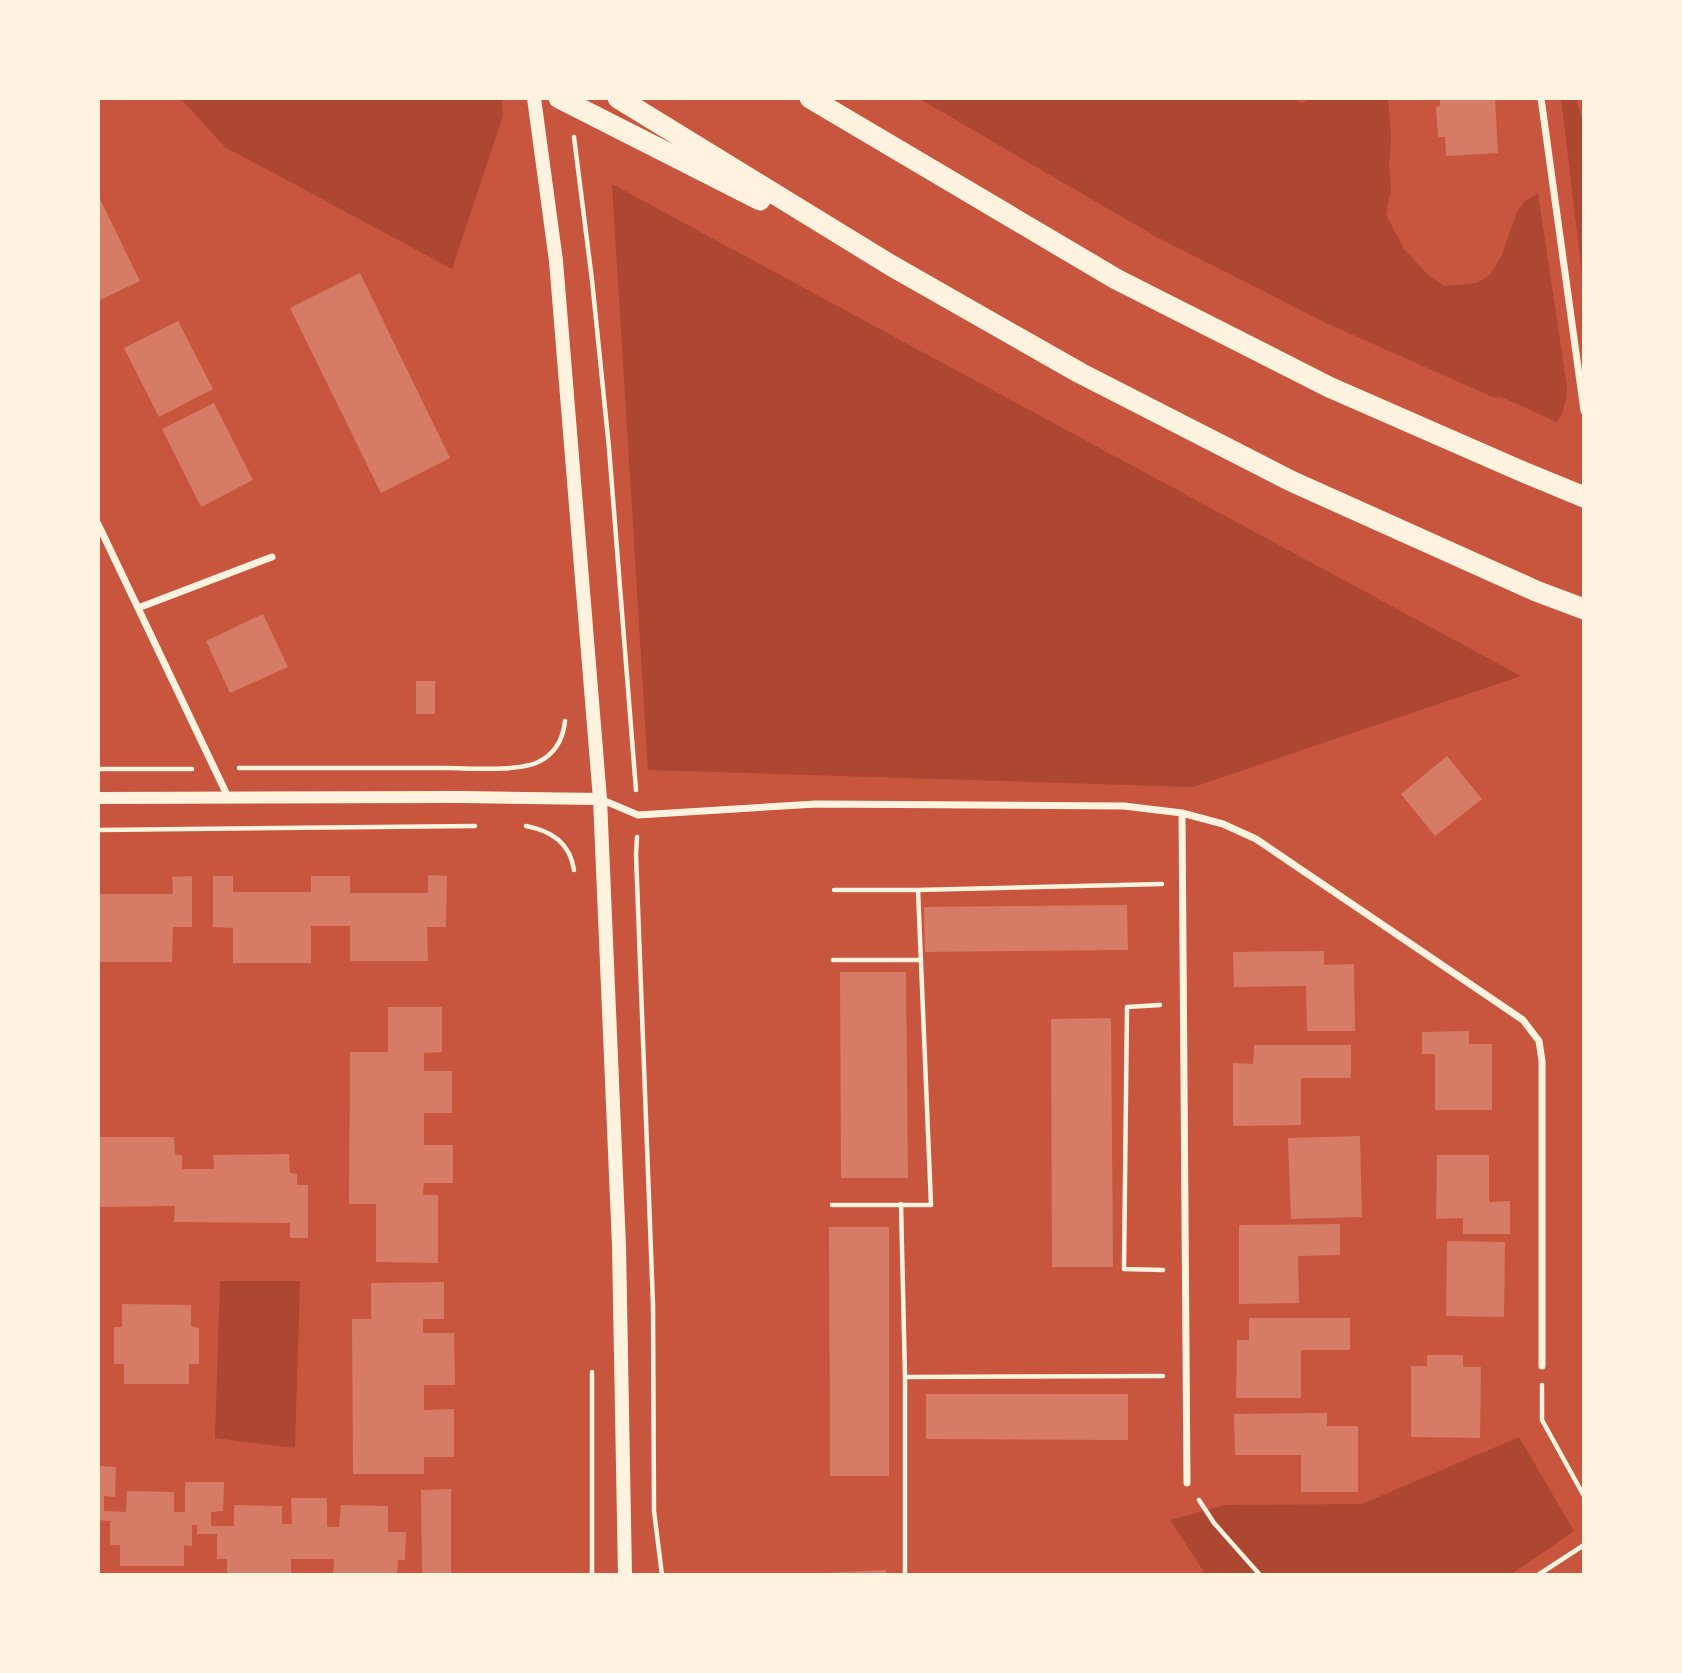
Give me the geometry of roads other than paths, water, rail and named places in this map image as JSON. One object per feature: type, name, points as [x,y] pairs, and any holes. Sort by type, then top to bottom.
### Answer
[{"type":"highway","points":[[559,98],[892,266]]},
{"type":"highway","points":[[618,98],[892,266],[1080,373],[1291,481],[1536,591],[1584,609]]},
{"type":"highway","points":[[814,100],[1116,279],[1329,387],[1584,497]]},
{"type":"main road","points":[[534,98],[556,261],[600,799],[619,1246],[625,1575]]},
{"type":"street","points":[[1541,98],[1584,411]]},
{"type":"street","points":[[98,524],[228,797]]},
{"type":"street","points":[[138,608],[272,557]]},
{"type":"street","points":[[98,798],[600,799],[638,815],[816,804],[1124,806],[1182,813],[1223,824],[1256,839],[1523,1020],[1539,1041],[1542,1061],[1542,1366]]},
{"type":"street","points":[[1182,813],[1187,1483]]}]
